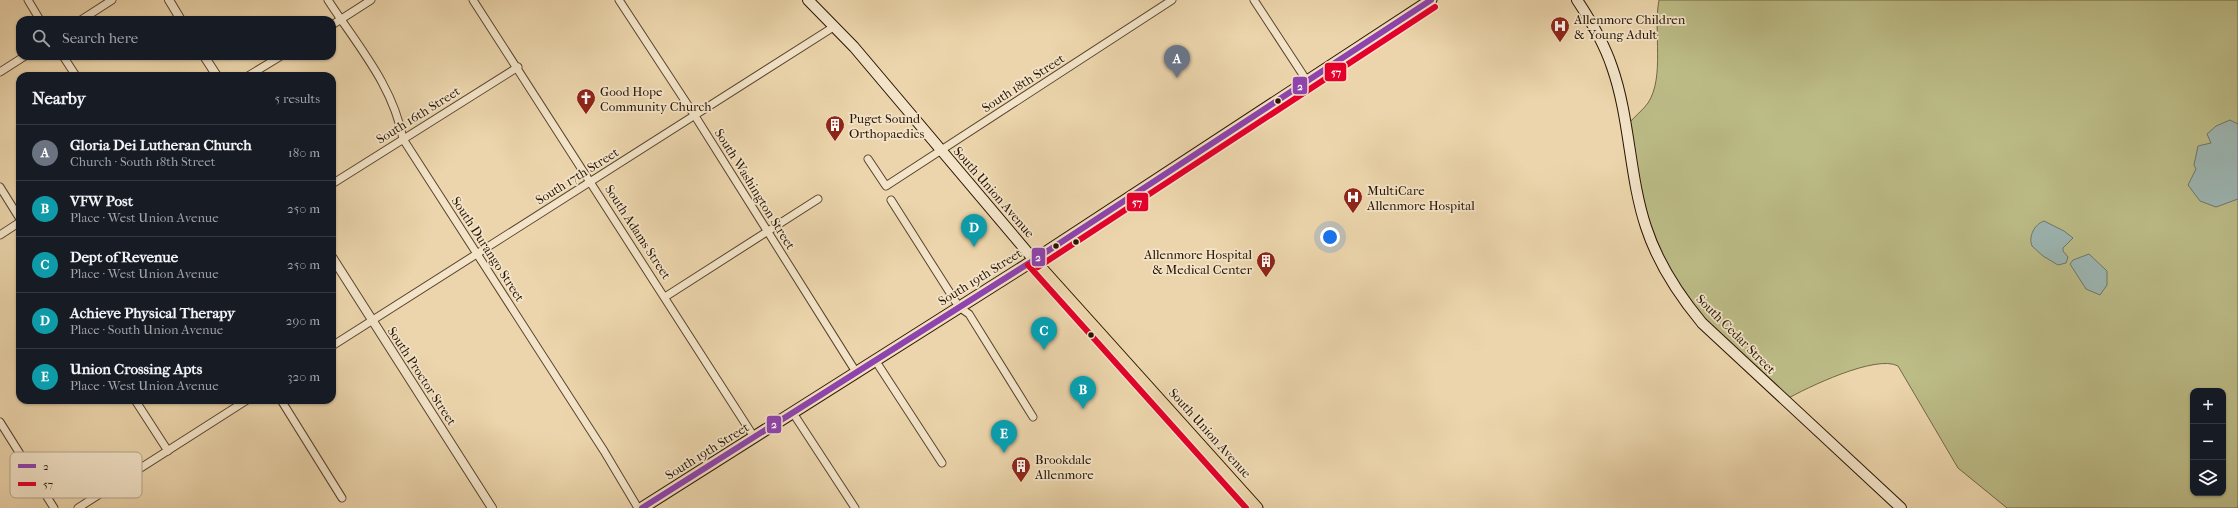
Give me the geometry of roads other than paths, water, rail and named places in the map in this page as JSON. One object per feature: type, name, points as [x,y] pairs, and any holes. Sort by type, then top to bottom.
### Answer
[{"type":"main road","name":"South Union Avenue","points":[[808,0],[834,26],[1034,260],[1257,508]]},
{"type":"main road","name":"South 19th Street","points":[[642,508],[1034,260],[1431,0]]},
{"type":"main road","name":"South Cedar Street","points":[[1577,0],[1598,35],[1612,67],[1617,83],[1637,194],[1646,227],[1664,270],[1676,290],[1702,323],[1901,508]]},
{"type":"street","points":[[28,0],[38,16]]},
{"type":"street","points":[[87,16],[112,0]]},
{"type":"street","points":[[169,0],[179,16]]},
{"type":"street","name":"South Durango Street","points":[[328,0],[384,84],[399,116],[404,139],[604,451],[638,508]]},
{"type":"street","points":[[336,22],[371,0]]},
{"type":"street","name":"South Adams Street","points":[[473,0],[518,67],[754,437]]},
{"type":"street","name":"South Washington Street","points":[[619,0],[695,116],[856,372]]},
{"type":"street","name":"South 18th Street","points":[[868,159],[886,186],[1172,0]]},
{"type":"street","points":[[1254,0],[1307,81]]},
{"type":"street","name":"South 17th Street","points":[[336,343],[834,26]]},
{"type":"street","points":[[0,72],[19,60]]},
{"type":"street","points":[[66,60],[73,72]]},
{"type":"street","points":[[207,60],[214,72]]},
{"type":"street","points":[[255,72],[274,60]]},
{"type":"street","name":"South 16th Street","points":[[336,182],[518,67]]},
{"type":"street","points":[[0,188],[16,213]]},
{"type":"street","points":[[665,297],[818,199]]},
{"type":"street","points":[[891,200],[959,307],[969,314],[1033,417]]},
{"type":"street","points":[[0,235],[16,225]]},
{"type":"street","name":"South Proctor Street","points":[[336,263],[492,508]]},
{"type":"street","points":[[875,360],[942,463]]},
{"type":"street","points":[[138,404],[168,451]]},
{"type":"street","points":[[142,467],[241,404]]},
{"type":"street","points":[[283,404],[342,498]]},
{"type":"street","points":[[793,413],[855,508]]},
{"type":"street","points":[[0,422],[19,452]]},
{"type":"street","points":[[48,498],[54,508]]},
{"type":"street","points":[[78,508],[94,498]]},
{"type":"water","points":[[2230,120],[2238,124],[2238,199],[2216,207],[2200,201],[2188,185],[2196,169],[2194,165],[2198,146],[2211,143],[2207,134],[2216,126]]},
{"type":"water","points":[[2044,221],[2064,231],[2073,238],[2063,248],[2063,251],[2068,257],[2066,263],[2058,265],[2043,256],[2032,246],[2031,238],[2033,231]]},
{"type":"water","points":[[2089,254],[2107,271],[2107,285],[2100,295],[2086,289],[2070,264],[2073,260]]},
{"type":"place","name":"Allenmore Children & Young Adult","points":[[1560,43]]},
{"type":"place","name":"Gloria Dei Lutheran Church","points":[[1177,78]]},
{"type":"place","name":"Good Hope Community Church","points":[[586,115]]},
{"type":"place","name":"Puget Sound Orthopaedics","points":[[835,142]]},
{"type":"place","name":"MultiCare Allenmore Hospital","points":[[1353,214]]},
{"type":"place","name":"Achieve Physical Therapy","points":[[974,247]]},
{"type":"place","name":"Allenmore Hospital & Medical Center","points":[[1266,278]]},
{"type":"place","name":"Dept of Revenue","points":[[1044,350]]},
{"type":"place","name":"VFW Post","points":[[1083,409]]},
{"type":"place","name":"Union Crossing Apts","points":[[1004,453]]},
{"type":"place","name":"Brookdale Allenmore","points":[[1021,483]]}]
